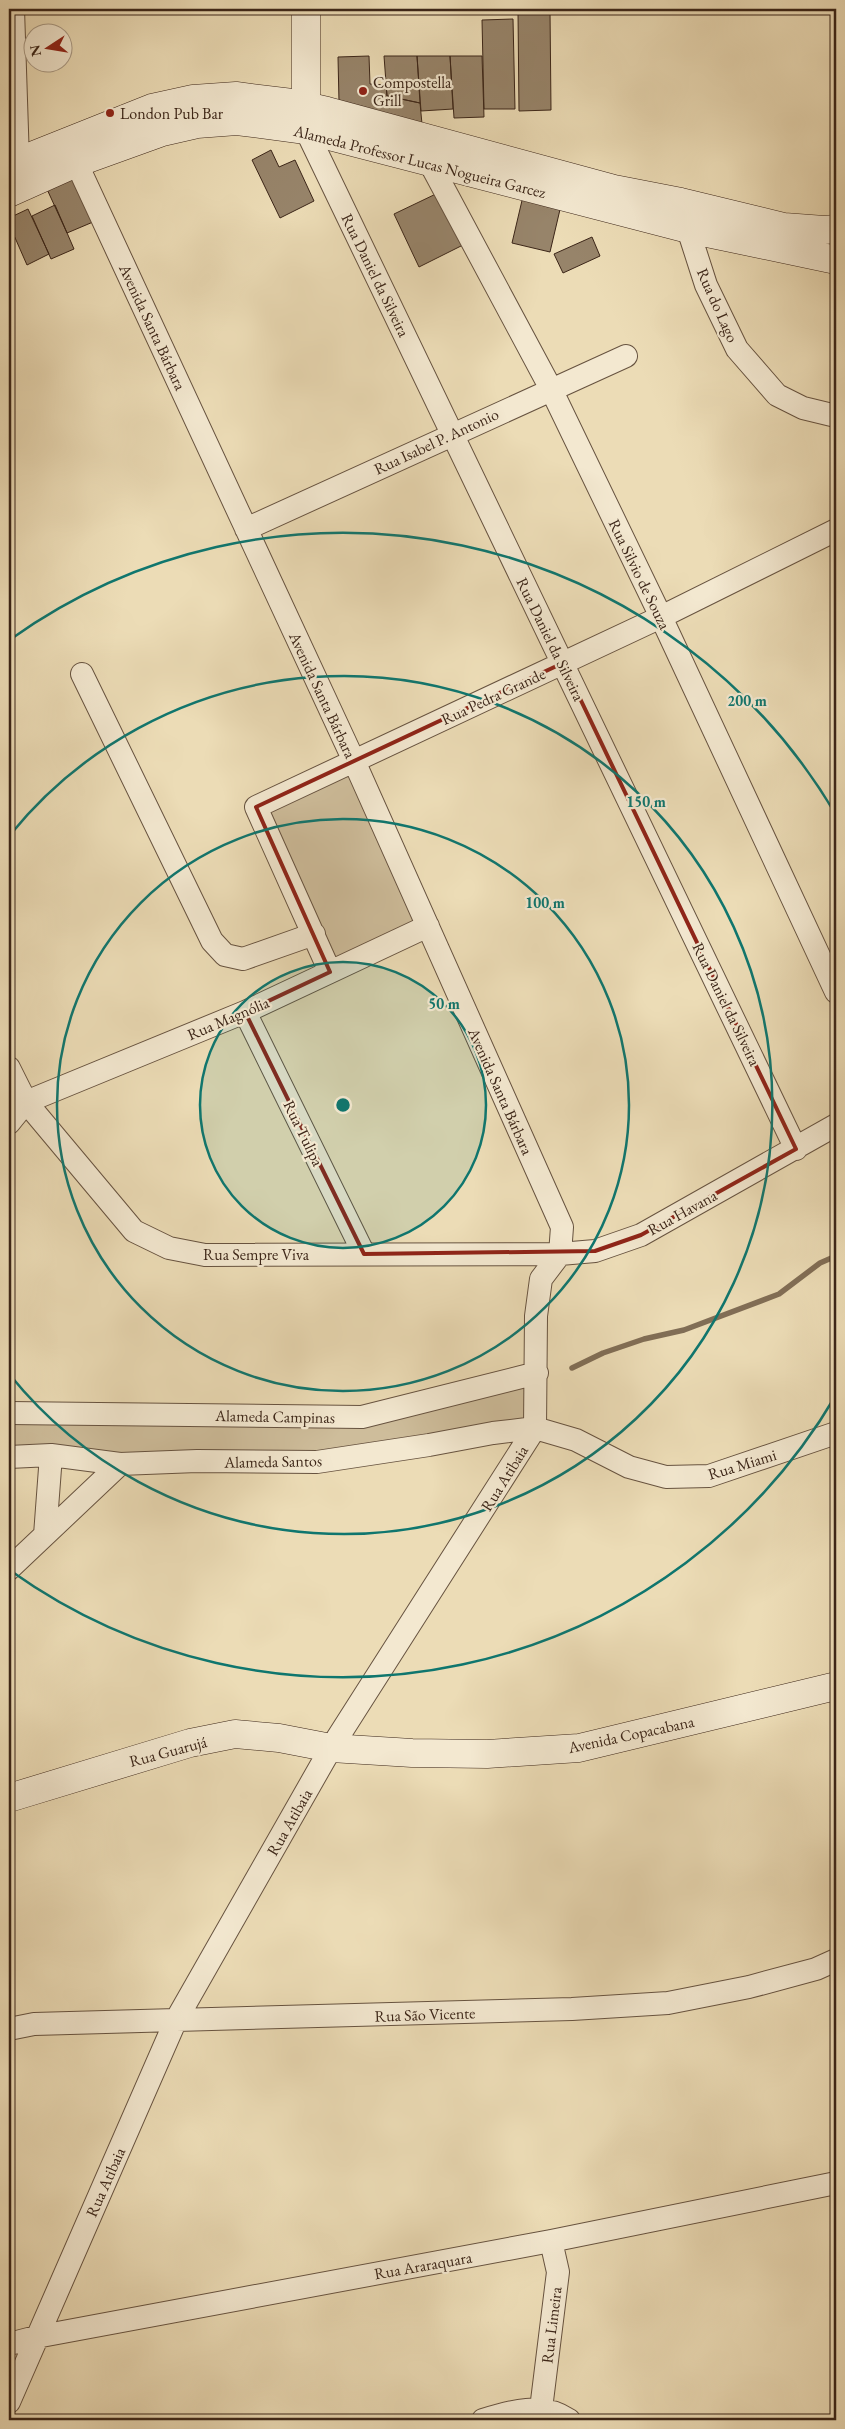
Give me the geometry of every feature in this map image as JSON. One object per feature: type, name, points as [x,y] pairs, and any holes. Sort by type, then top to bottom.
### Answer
[{"type":"main road","points":[[306,9],[306,118]]},
{"type":"main road","name":"Alameda Professor Lucas Nogueira Garcez","points":[[9,194],[71,152],[152,108],[193,99],[236,96],[306,118],[430,162],[688,229],[836,260]]},
{"type":"main road","name":"Alameda Professor Lucas Nogueira Garcez","points":[[306,118],[784,227],[836,229]]},
{"type":"main road","name":"Alameda Professor Lucas Nogueira Garcez","points":[[13,163],[71,152]]},
{"type":"main road","name":"Avenida Copacabana","points":[[331,1748],[487,1754],[579,1748],[836,1686]]},
{"type":"main road","name":"Rua Guarujá","points":[[9,1798],[190,1743],[235,1734],[279,1738],[331,1748]]},
{"type":"street","points":[[13,9],[13,163]]},
{"type":"street","name":"Rua Daniel da Silveira","points":[[306,118],[452,434],[796,1149]]},
{"type":"street","name":"Avenida Santa Bárbara","points":[[71,152],[354,761],[562,1227],[560,1254]]},
{"type":"street","name":"Rua Silvio de Souza","points":[[430,162],[551,389],[661,617],[836,992]]},
{"type":"street","name":"Rua do Lago","points":[[688,229],[706,285],[737,349],[777,395],[803,408],[836,416]]},
{"type":"street","name":"Rua Isabel P. Antonio","points":[[246,528],[626,356]]},
{"type":"street","name":"Rua Pedra Grande","points":[[314,934],[256,807],[661,617],[836,530]]},
{"type":"street","points":[[82,674],[212,941],[225,955],[243,959],[314,934],[330,972]]},
{"type":"street","name":"Rua Magnólia","points":[[26,1102],[245,1012],[428,926]]},
{"type":"street","name":"Rua Tulipa","points":[[245,1012],[364,1254]]},
{"type":"street","name":"Rua Sempre Viva","points":[[9,1068],[26,1102],[134,1231],[169,1248],[205,1255],[560,1254]]},
{"type":"street","points":[[9,1123],[26,1102]]},
{"type":"street","points":[[796,1149],[836,1125]]},
{"type":"street","name":"Rua Havana","points":[[560,1254],[595,1251],[641,1234],[796,1149]]},
{"type":"street","name":"Rua Atibaia","points":[[9,2402],[36,2336],[175,2022],[331,1748],[535,1428],[537,1373],[536,1316],[541,1279],[560,1254]]},
{"type":"street","name":"Alameda Campinas","points":[[9,1413],[362,1417],[537,1373]]},
{"type":"street","name":"Rua Miami","points":[[535,1428],[576,1440],[629,1467],[666,1477],[709,1476],[836,1433]]},
{"type":"street","name":"Alameda Santos","points":[[9,1457],[51,1455],[120,1464],[198,1461],[317,1462],[535,1428]]},
{"type":"street","points":[[45,1535],[51,1455]]},
{"type":"street","points":[[9,1569],[120,1464]]},
{"type":"street","name":"Rua São Vicente","points":[[9,2029],[34,2024],[175,2022],[572,2009],[668,2003],[749,1987],[816,1969],[836,1960]]},
{"type":"street","name":"Rua Araraquara","points":[[9,2344],[36,2336],[551,2241],[836,2183]]},
{"type":"street","name":"Rua Limeira","points":[[540,2409],[558,2272],[551,2241]]},
{"type":"street","points":[[490,2419],[516,2411],[540,2409],[561,2414],[569,2420]]},
{"type":"highlighted area","points":[[563,663],[796,1149],[641,1235],[595,1251],[364,1254],[245,1012],[330,972],[256,807]]},
{"type":"shaded area","points":[[145,9],[286,9],[286,11],[145,14]]},
{"type":"shaded area","points":[[354,761],[428,926],[330,972],[256,807]]},
{"type":"shaded area","points":[[537,1373],[535,1428],[317,1462],[9,1457],[9,1413],[317,1417]]},
{"type":"building","points":[[550,11],[551,110],[519,111],[518,12]]},
{"type":"building","points":[[513,19],[515,109],[484,109],[482,20]]},
{"type":"building","name":"Compostella Grill","points":[[369,56],[370,84],[386,85],[387,96],[420,103],[422,124],[339,102],[338,57]]},
{"type":"building","points":[[384,56],[417,56],[420,103],[387,96]]},
{"type":"building","points":[[417,56],[450,56],[453,109],[421,111]]},
{"type":"building","points":[[450,56],[482,56],[484,117],[454,118]]},
{"type":"building","points":[[271,150],[279,167],[295,160],[314,201],[280,218],[252,160]]},
{"type":"building","points":[[68,177],[75,183],[93,222],[67,233],[46,187]]},
{"type":"building","points":[[440,192],[465,244],[419,267],[394,214]]},
{"type":"building","points":[[524,192],[562,201],[550,252],[512,243]]},
{"type":"building","points":[[55,205],[74,249],[51,259],[32,216]]},
{"type":"building","points":[[28,209],[49,254],[27,265],[9,224],[9,218]]},
{"type":"building","points":[[592,237],[600,256],[563,273],[554,254]]},
{"type":"waterway","points":[[572,1368],[603,1353],[644,1339],[684,1330],[779,1294],[820,1263],[836,1256]]},
{"type":"place","name":"Compostella Grill","points":[[363,91]]},
{"type":"place","name":"London Pub Bar","points":[[110,113]]}]
